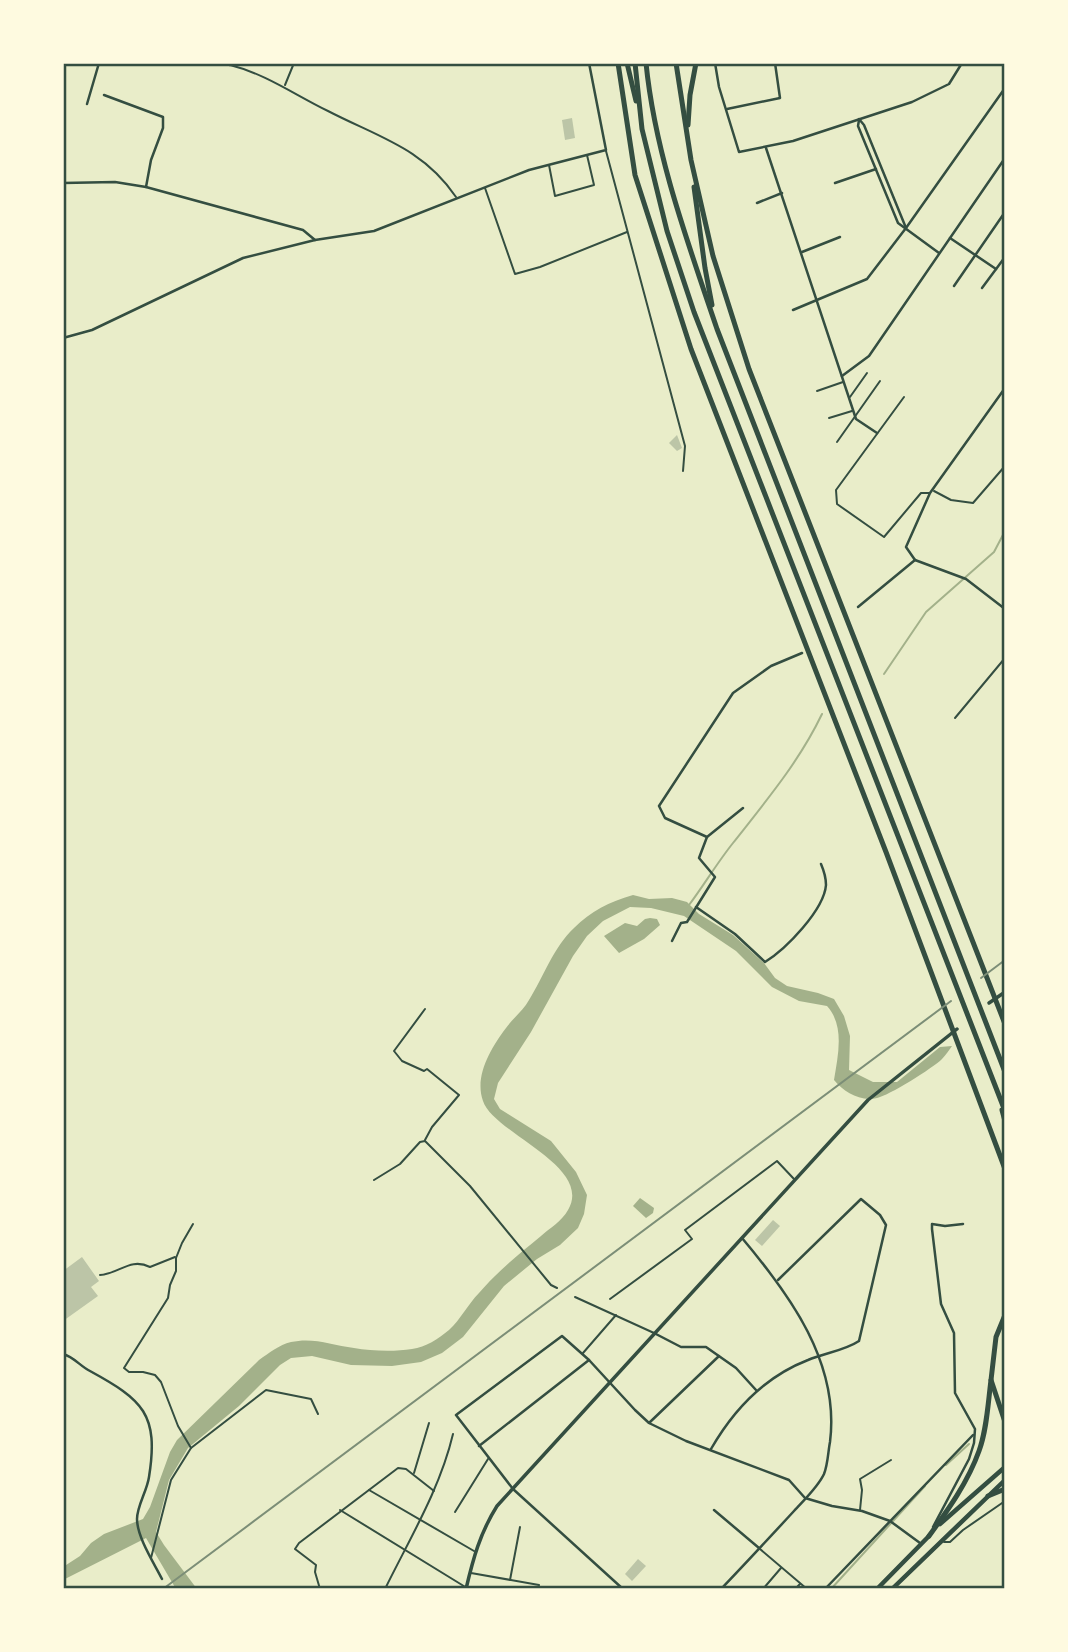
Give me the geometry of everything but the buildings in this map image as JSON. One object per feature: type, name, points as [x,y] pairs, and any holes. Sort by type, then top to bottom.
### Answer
[{"type":"highway","points":[[618,63],[635,175],[691,349],[886,852],[1005,1169]]},
{"type":"highway","points":[[627,63],[667,231],[694,312],[1005,1111]]},
{"type":"highway","points":[[635,63],[642,129]]},
{"type":"highway","points":[[646,63],[652,104],[678,214],[717,329],[1005,1069]]},
{"type":"highway","points":[[676,63],[691,160],[713,256],[749,369],[1005,1024]]},
{"type":"highway","points":[[696,63],[688,123],[697,216],[717,329]]},
{"type":"highway","points":[[998,1093],[1005,1121]]},
{"type":"highway","points":[[929,1536],[958,1493],[979,1451],[986,1422],[996,1337],[1005,1315]]},
{"type":"highway","points":[[990,1380],[1005,1422]]},
{"type":"highway","points":[[988,1496],[1005,1489]]},
{"type":"main road","points":[[877,1589],[929,1536],[1005,1467]]},
{"type":"main road","points":[[892,1589],[1005,1480]]},
{"type":"street","points":[[87,104],[99,63]]},
{"type":"street","points":[[224,63],[231,64]]},
{"type":"street","points":[[63,338],[92,330],[243,258],[315,240],[373,231],[548,164],[606,150],[589,63]]},
{"type":"street","points":[[715,63],[719,87],[739,152],[793,141],[912,102],[949,84],[962,63]]},
{"type":"street","points":[[727,109],[780,98],[775,63]]},
{"type":"street","points":[[793,310],[867,279],[1005,88]]},
{"type":"street","points":[[104,95],[163,117],[163,128],[151,160],[146,187]]},
{"type":"street","points":[[859,119],[859,126],[898,223],[939,253]]},
{"type":"street","points":[[859,119],[864,125],[906,228]]},
{"type":"street","points":[[766,146],[855,417],[877,433]]},
{"type":"street","points":[[842,376],[869,356],[1005,158]]},
{"type":"street","points":[[835,183],[876,169]]},
{"type":"street","points":[[63,183],[115,182],[146,187],[303,230],[315,240]]},
{"type":"street","points":[[757,203],[782,193]]},
{"type":"street","points":[[954,286],[1005,212]]},
{"type":"street","points":[[802,252],[840,237]]},
{"type":"street","points":[[950,238],[996,269]]},
{"type":"street","points":[[982,288],[1005,257]]},
{"type":"street","points":[[1005,388],[930,491],[906,547],[915,560],[966,579],[1005,609]]},
{"type":"street","points":[[858,607],[915,560]]},
{"type":"street","points":[[707,837],[665,818],[659,806],[733,693],[771,666],[802,653]]},
{"type":"street","points":[[672,941],[681,923],[687,922],[715,877],[699,858],[707,837],[743,808]]},
{"type":"street","points":[[694,909],[735,934],[765,961],[777,955],[817,911],[826,887],[821,864]]},
{"type":"street","points":[[989,1003],[1005,992]]},
{"type":"street","points":[[466,1589],[474,1551],[497,1506],[868,1100],[957,1029]]},
{"type":"street","points":[[710,1451],[728,1420],[756,1390],[784,1371],[818,1356],[856,1344],[860,1338],[886,1226],[880,1215],[861,1199],[778,1280]]},
{"type":"street","points":[[929,1536],[969,1459],[974,1443],[975,1429],[955,1393],[954,1333],[941,1304],[932,1229],[932,1224],[936,1223],[945,1226],[963,1224]]},
{"type":"street","points":[[721,1589],[824,1474],[831,1431],[830,1399],[818,1356],[796,1308],[778,1280],[742,1238]]},
{"type":"street","points":[[654,1333],[681,1347],[706,1347],[736,1368],[756,1390]]},
{"type":"street","points":[[623,1589],[513,1489],[456,1415],[562,1336],[589,1360],[649,1423],[710,1451],[789,1479],[805,1498],[860,1511],[891,1523],[921,1544]]},
{"type":"street","points":[[63,1353],[135,1399],[150,1422],[153,1439],[149,1481],[137,1519],[145,1546],[162,1579]]},
{"type":"street","points":[[649,1423],[719,1356]]},
{"type":"street","points":[[479,1446],[589,1360]]},
{"type":"street","points":[[825,1589],[974,1435]]},
{"type":"street","points":[[714,1510],[759,1548]]},
{"type":"lane","points":[[285,86],[294,63]]},
{"type":"lane","points":[[231,64],[285,86],[331,113],[390,140],[430,165],[457,198]]},
{"type":"lane","points":[[606,150],[685,446],[683,471]]},
{"type":"lane","points":[[548,164],[555,196],[594,185],[587,155]]},
{"type":"lane","points":[[484,187],[515,274],[540,267],[627,232]]},
{"type":"lane","points":[[849,398],[867,373]]},
{"type":"lane","points":[[837,442],[880,381]]},
{"type":"lane","points":[[817,391],[844,382]]},
{"type":"lane","points":[[904,397],[836,490],[837,504],[884,537],[921,493],[930,491],[951,500],[973,503],[1005,467]]},
{"type":"lane","points":[[829,418],[853,410]]},
{"type":"lane","points":[[955,718],[1005,658]]},
{"type":"lane","points":[[374,1180],[400,1164],[420,1142],[425,1141],[432,1127],[459,1095],[427,1069],[424,1071],[413,1068],[396,1056],[394,1051],[425,1009]]},
{"type":"lane","points":[[425,1141],[470,1186],[551,1285],[557,1287]]},
{"type":"lane","points":[[610,1299],[692,1239],[685,1230],[777,1161],[795,1180]]},
{"type":"lane","points":[[190,1448],[155,1375],[129,1372],[124,1368],[168,1298],[177,1257],[193,1224]]},
{"type":"lane","points":[[100,1275],[106,1275],[129,1264],[141,1262],[150,1266],[177,1257]]},
{"type":"lane","points":[[575,1297],[654,1333]]},
{"type":"lane","points":[[582,1354],[616,1315]]},
{"type":"lane","points":[[151,1558],[171,1480],[190,1448],[266,1391],[311,1399],[318,1414]]},
{"type":"lane","points":[[413,1475],[429,1423]]},
{"type":"lane","points":[[385,1589],[434,1491],[446,1462],[453,1434]]},
{"type":"lane","points":[[455,1512],[488,1458]]},
{"type":"lane","points":[[860,1511],[860,1479],[891,1460]]},
{"type":"lane","points":[[320,1589],[315,1572],[316,1565],[295,1549],[340,1510],[398,1468],[406,1469],[434,1491]]},
{"type":"lane","points":[[369,1489],[474,1551]]},
{"type":"lane","points":[[940,1542],[950,1542],[989,1510],[1005,1501]]},
{"type":"lane","points":[[340,1510],[466,1589]]},
{"type":"lane","points":[[509,1581],[520,1527]]},
{"type":"lane","points":[[759,1548],[807,1589]]},
{"type":"lane","points":[[763,1589],[781,1567]]},
{"type":"lane","points":[[470,1573],[538,1585]]},
{"type":"lane","points":[[795,1589],[800,1583]]},
{"type":"shaded area","points":[[633,895],[687,902],[699,914],[733,935],[764,963],[775,978],[787,986],[834,999],[844,1016],[850,1036],[849,1070],[873,1082],[897,1082],[940,1047],[952,1046],[937,1063],[900,1087],[877,1098],[859,1097],[834,1080],[838,1032],[833,1014],[827,1006],[799,1001],[772,987],[736,951],[684,916],[651,908],[630,907],[603,921],[587,936],[573,956],[531,1032],[498,1083],[494,1099],[500,1109],[551,1141],[576,1172],[587,1195],[584,1214],[578,1228],[560,1245],[537,1259],[504,1286],[463,1337],[442,1353],[421,1362],[392,1366],[351,1365],[312,1356],[291,1358],[188,1448],[169,1480],[156,1532],[197,1589],[176,1589],[146,1538],[63,1580],[63,1567],[80,1556],[91,1543],[104,1534],[143,1519],[177,1440],[259,1360],[282,1345],[299,1341],[383,1351],[412,1349],[427,1344],[449,1330],[494,1277],[563,1218],[572,1194],[567,1179],[539,1151],[491,1113],[481,1092],[482,1072],[495,1044],[527,1004],[554,953],[567,936],[594,912]]},
{"type":"shaded area","points":[[650,918],[657,919],[660,925],[644,939],[619,953],[604,936],[625,923],[637,926]]},
{"type":"shaded area","points":[[640,1198],[654,1208],[653,1213],[646,1218],[633,1206]]},
{"type":"waterway","points":[[884,674],[926,612],[994,552],[1005,531]]},
{"type":"waterway","points":[[689,905],[792,765],[822,714]]},
{"type":"waterway","points":[[946,1465],[969,1444]]},
{"type":"waterway","points":[[831,1589],[925,1486]]},
{"type":"railway","points":[[981,978],[1005,960]]},
{"type":"railway","points":[[163,1589],[951,1001]]}]
